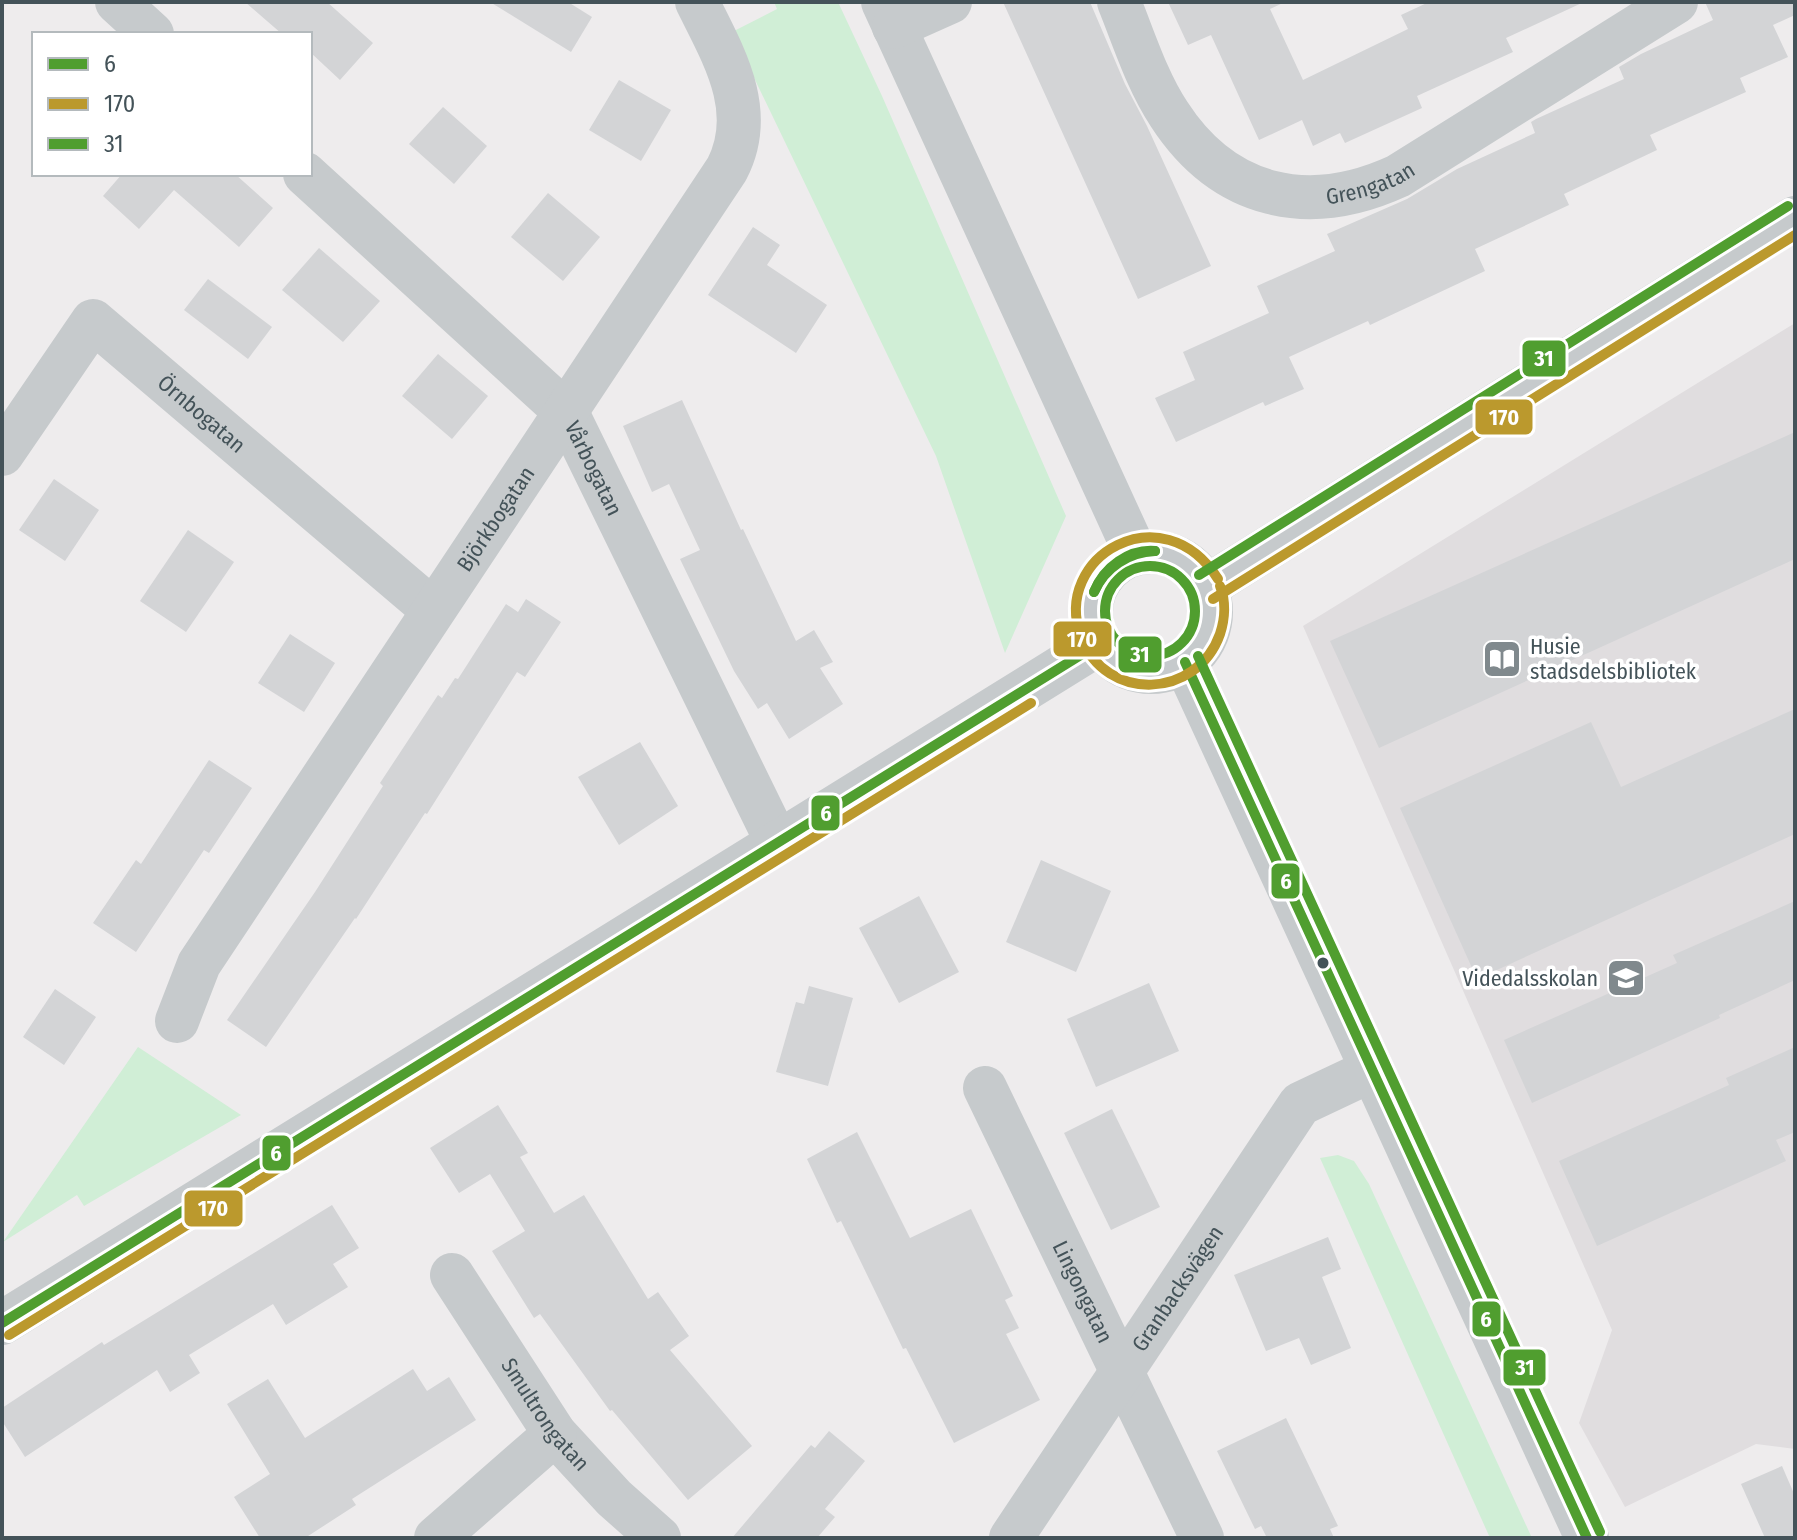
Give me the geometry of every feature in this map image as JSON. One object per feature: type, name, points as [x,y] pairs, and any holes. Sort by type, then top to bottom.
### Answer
[{"type":"street","points":[[117,2],[150,32]]},
{"type":"street","name":"Björkbogatan","points":[[177,1021],[199,964],[567,413],[737,150],[740,128],[737,98],[697,2]]},
{"type":"street","points":[[950,2],[888,14],[1135,552]]},
{"type":"street","name":"Grengatan","points":[[1119,2],[1167,112],[1190,143],[1243,182],[1274,194],[1303,198],[1338,197],[1369,189],[1398,176],[1676,2]]},
{"type":"street","name":"Vårbogatan","points":[[307,176],[567,413],[777,842]]},
{"type":"street","points":[[1206,587],[1795,218]]},
{"type":"street","name":"Örnbogatan","points":[[2,454],[93,321],[433,610]]},
{"type":"street","points":[[1135,552],[1171,554],[1192,567],[1206,587],[1211,608],[1210,628],[1200,647],[1185,662],[1158,671],[1129,668],[1113,658],[1100,643],[1092,625],[1091,606],[1096,586],[1107,570],[1135,552]]},
{"type":"street","points":[[2,1323],[1100,643]]},
{"type":"street","points":[[1185,662],[1587,1538]]},
{"type":"street","name":"Granbacksvägen","points":[[1011,1538],[1300,1104],[1372,1070]]},
{"type":"street","name":"Lingongatan","points":[[985,1088],[1202,1538]]},
{"type":"street","name":"Smultrongatan","points":[[452,1275],[555,1434],[614,1498],[659,1538]]},
{"type":"street","points":[[436,1538],[555,1434]]},
{"type":"shaded area","name":"Videdalsskolan","points":[[1795,323],[1795,1449],[1756,1444],[1625,1507],[1579,1423],[1612,1330],[1303,626]]},
{"type":"green space","points":[[774,2],[838,2],[1066,516],[1005,653],[936,456],[732,32],[777,9]]},
{"type":"green space","points":[[138,1047],[241,1115],[84,1206],[77,1195],[3,1242]]},
{"type":"green space","points":[[1338,1155],[1354,1161],[1369,1184],[1532,1538],[1490,1538],[1320,1158]]},
{"type":"building","points":[[245,2],[327,2],[373,43],[340,80],[312,54],[312,32],[280,32]]},
{"type":"building","points":[[490,2],[568,2],[592,17],[571,52]]},
{"type":"building","points":[[1003,2],[1090,2],[1211,266],[1138,299]]},
{"type":"building","points":[[1168,2],[1285,2],[1270,9],[1303,80],[1408,29],[1401,15],[1429,2],[1584,2],[1506,38],[1513,52],[1417,96],[1422,108],[1345,143],[1340,133],[1313,146],[1302,120],[1259,140],[1211,35],[1188,45]]},
{"type":"building","points":[[1705,2],[1795,2],[1795,15],[1773,25],[1788,57],[1740,78],[1746,92],[1650,135],[1657,150],[1564,194],[1569,205],[1475,249],[1485,271],[1370,325],[1368,321],[1289,357],[1304,389],[1265,406],[1263,402],[1176,442],[1155,398],[1195,380],[1183,352],[1269,313],[1257,286],[1335,251],[1327,234],[1407,199],[1457,169],[1535,133],[1531,122],[1624,79],[1619,67],[1713,20]]},
{"type":"building","points":[[619,80],[671,110],[641,161],[589,130]]},
{"type":"building","points":[[443,107],[487,146],[454,184],[409,144]]},
{"type":"building","points":[[120,176],[237,176],[273,208],[239,247],[174,190],[139,229],[103,196]]},
{"type":"building","points":[[548,193],[600,237],[563,281],[511,237]]},
{"type":"building","points":[[753,227],[780,245],[767,265],[827,305],[796,353],[708,295]]},
{"type":"building","points":[[319,248],[380,301],[343,342],[282,290]]},
{"type":"building","points":[[208,279],[272,327],[248,359],[184,310]]},
{"type":"building","points":[[438,354],[488,396],[452,439],[402,396]]},
{"type":"building","points":[[682,400],[796,641],[814,630],[833,662],[820,668],[843,704],[789,739],[767,703],[758,709],[734,671],[680,559],[700,550],[669,484],[652,492],[623,426]]},
{"type":"building","points":[[1795,432],[1795,559],[1379,748],[1330,641]]},
{"type":"building","points":[[54,479],[99,510],[65,561],[19,530]]},
{"type":"building","points":[[188,530],[234,562],[186,632],[140,601]]},
{"type":"building","points":[[526,599],[561,622],[525,677],[517,672],[427,814],[266,1047],[227,1020],[315,892],[383,786],[380,783],[438,695],[442,698],[455,678],[458,679],[506,604],[518,612]]},
{"type":"building","points":[[290,634],[335,663],[304,712],[258,683]]},
{"type":"building","points":[[1795,709],[1795,834],[1477,979],[1400,808],[1591,722],[1621,787]]},
{"type":"building","points":[[640,742],[678,806],[619,845],[578,777]]},
{"type":"building","points":[[209,760],[252,788],[209,853],[204,850],[136,952],[93,923],[136,860],[141,864]]},
{"type":"building","points":[[1041,860],[1111,891],[1076,972],[1006,942]]},
{"type":"building","points":[[919,896],[959,972],[899,1003],[859,928]]},
{"type":"building","points":[[1795,901],[1795,980],[1719,1015],[1720,1018],[1532,1103],[1504,1040],[1677,963],[1673,955]]},
{"type":"building","points":[[1149,983],[1179,1051],[1096,1087],[1067,1019]]},
{"type":"building","points":[[809,986],[853,998],[828,1086],[776,1072],[796,1002],[804,1004]]},
{"type":"building","points":[[55,989],[96,1017],[64,1065],[23,1037]]},
{"type":"building","points":[[1795,1047],[1795,1132],[1776,1140],[1786,1161],[1597,1246],[1559,1161],[1729,1085],[1726,1078]]},
{"type":"building","points":[[498,1105],[528,1153],[520,1157],[554,1213],[584,1195],[648,1299],[658,1292],[689,1336],[670,1350],[752,1446],[688,1500],[610,1411],[540,1314],[534,1318],[492,1251],[525,1231],[490,1174],[459,1193],[430,1148]]},
{"type":"building","points":[[1112,1109],[1160,1207],[1111,1230],[1064,1133]]},
{"type":"building","points":[[857,1132],[910,1238],[971,1209],[1013,1296],[1005,1300],[1019,1328],[1006,1334],[1040,1400],[954,1443],[906,1348],[903,1349],[841,1221],[837,1223],[807,1159]]},
{"type":"building","points":[[332,1205],[359,1248],[333,1264],[348,1287],[286,1325],[273,1304],[189,1355],[200,1373],[170,1392],[157,1370],[25,1457],[2,1421],[2,1408],[102,1342],[104,1345]]},
{"type":"building","points":[[1328,1237],[1341,1269],[1322,1277],[1351,1348],[1311,1365],[1299,1338],[1266,1351],[1234,1275]]},
{"type":"building","points":[[413,1369],[427,1391],[449,1377],[476,1420],[352,1499],[356,1505],[305,1538],[260,1538],[234,1497],[270,1474],[227,1404],[268,1379],[305,1438]]},
{"type":"building","points":[[1286,1418],[1338,1526],[1330,1529],[1334,1538],[1267,1538],[1261,1526],[1255,1529],[1217,1451]]},
{"type":"building","points":[[829,1431],[865,1461],[825,1509],[835,1517],[817,1538],[732,1538],[811,1445],[815,1448]]},
{"type":"building","points":[[1782,1466],[1795,1496],[1795,1538],[1765,1538],[1741,1484]]},
{"type":"transit line","name":"31","points":[[1199,575],[1788,206]]},
{"type":"transit line","name":"170","points":[[1213,599],[1795,235]]},
{"type":"transit line","name":"170","points":[[1218,579],[1195,553],[1169,540],[1143,538],[1118,545],[1097,560],[1082,582],[1076,608],[1081,637],[1093,658],[1110,674],[1130,682],[1151,685],[1173,681],[1192,671],[1208,655],[1220,634],[1224,610],[1220,586]]},
{"type":"transit line","name":"6","points":[[1094,592],[1104,575],[1118,561],[1136,553],[1155,551]]},
{"type":"transit line","name":"6","points":[[1094,592],[1105,575],[1119,562],[1136,554],[1155,551]]},
{"type":"transit line","name":"31","points":[[1150,566],[1167,570],[1182,579],[1191,594],[1195,611],[1191,628],[1182,643],[1167,652],[1150,656],[1133,652],[1118,643],[1109,628],[1105,611],[1109,594],[1118,579],[1133,570],[1150,566]]},
{"type":"transit line","name":"6","points":[[2,1323],[1100,643]]},
{"type":"transit line","name":"31","points":[[1198,656],[1600,1532]]},
{"type":"transit line","name":"6","points":[[1185,662],[1587,1538]]},
{"type":"transit line","name":"170","points":[[9,1335],[1031,703]]},
{"type":"place","name":"Husie stadsdelsbibliotek","points":[[1502,659]]},
{"type":"place","name":"Videdalsskolan","points":[[1626,978]]}]
